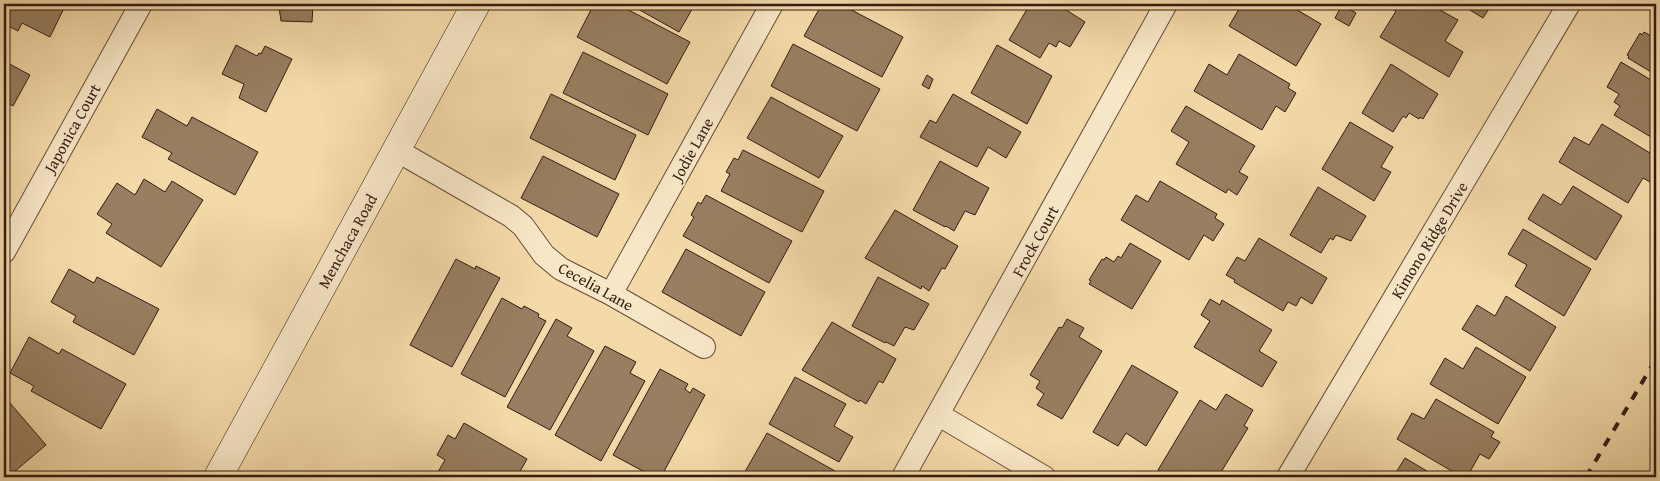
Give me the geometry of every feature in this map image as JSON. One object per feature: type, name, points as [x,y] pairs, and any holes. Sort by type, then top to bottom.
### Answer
[{"type":"main road","name":"Menchaca Road","points":[[218,477],[476,4]]},
{"type":"street","name":"Japonica Court","points":[[4,252],[141,4]]},
{"type":"street","name":"Jodie Lane","points":[[611,294],[772,4]]},
{"type":"street","name":"Frock Court","points":[[903,477],[1166,4]]},
{"type":"street","name":"Kimono Ridge Drive","points":[[1288,477],[1569,4]]},
{"type":"street","name":"Cecelia Lane","points":[[396,150],[500,208],[523,226],[544,255],[561,269],[611,294],[704,347]]},
{"type":"street","points":[[939,415],[1044,477]]},
{"type":"building","points":[[4,4],[66,4],[50,37],[22,23],[18,31],[4,24]]},
{"type":"building","points":[[257,4],[313,4],[312,22],[281,21],[279,7],[257,6]]},
{"type":"building","points":[[594,4],[617,4],[690,42],[667,84],[577,37]]},
{"type":"building","points":[[629,4],[695,4],[679,32]]},
{"type":"building","points":[[822,4],[840,4],[903,37],[882,77],[804,36]]},
{"type":"building","points":[[1030,4],[1057,4],[1085,22],[1070,47],[1059,41],[1056,47],[1049,43],[1040,58],[1009,40]]},
{"type":"building","points":[[1242,4],[1247,4],[1255,9],[1258,4],[1287,4],[1321,24],[1296,66],[1229,26]]},
{"type":"building","points":[[1389,4],[1429,4],[1458,20],[1445,41],[1463,52],[1449,77],[1380,37],[1396,11],[1387,6]]},
{"type":"building","points":[[1460,4],[1492,4],[1483,18]]},
{"type":"building","points":[[1342,5],[1356,13],[1349,26],[1335,18]]},
{"type":"building","points":[[1656,31],[1656,75],[1628,58],[1629,56],[1627,55],[1640,33],[1642,35],[1644,32],[1653,37]]},
{"type":"building","points":[[793,44],[880,89],[857,131],[771,86]]},
{"type":"building","points":[[236,45],[257,56],[259,53],[261,54],[265,46],[292,59],[266,112],[239,98],[244,84],[222,74]]},
{"type":"building","points":[[997,45],[1052,76],[1027,124],[971,93]]},
{"type":"building","points":[[583,52],[668,94],[648,135],[563,93]]},
{"type":"building","points":[[1239,54],[1290,84],[1288,88],[1296,93],[1285,112],[1276,106],[1262,130],[1194,91],[1209,64],[1227,75]]},
{"type":"building","points":[[4,61],[30,75],[13,106],[4,101]]},
{"type":"building","points":[[1621,62],[1656,83],[1656,140],[1614,115],[1620,106],[1614,102],[1619,94],[1607,87]]},
{"type":"building","points":[[1391,64],[1438,94],[1423,119],[1420,117],[1419,119],[1409,113],[1406,118],[1403,116],[1393,132],[1362,113]]},
{"type":"building","points":[[927,75],[933,79],[929,89],[922,85]]},
{"type":"building","points":[[551,94],[636,135],[615,180],[530,138]]},
{"type":"building","points":[[953,94],[1021,132],[1006,158],[988,147],[977,167],[920,137],[930,120],[936,123]]},
{"type":"building","points":[[771,97],[843,136],[819,178],[747,138]]},
{"type":"building","points":[[1186,106],[1255,146],[1239,172],[1248,177],[1237,195],[1228,189],[1226,193],[1176,164],[1189,142],[1171,131]]},
{"type":"building","points":[[157,109],[187,126],[192,117],[258,152],[235,195],[168,159],[172,153],[142,137]]},
{"type":"building","points":[[1350,122],[1393,147],[1381,167],[1391,172],[1374,201],[1322,169]]},
{"type":"building","points":[[1602,124],[1655,156],[1652,160],[1656,163],[1656,173],[1650,182],[1643,178],[1628,203],[1559,162],[1574,137],[1589,145]]},
{"type":"building","points":[[743,150],[824,191],[802,232],[721,191],[730,174],[726,172],[734,158],[738,160]]},
{"type":"building","points":[[543,156],[619,194],[597,237],[521,198]]},
{"type":"building","points":[[940,161],[989,188],[975,215],[965,211],[954,231],[913,210]]},
{"type":"building","points":[[144,179],[165,192],[172,181],[203,200],[161,267],[106,233],[112,224],[97,214],[117,183],[135,195]]},
{"type":"building","points":[[1160,181],[1217,214],[1215,218],[1224,224],[1213,241],[1204,235],[1189,260],[1121,220],[1136,195],[1148,202]]},
{"type":"building","points":[[1573,186],[1622,216],[1596,260],[1528,219],[1543,194],[1561,205]]},
{"type":"building","points":[[1318,187],[1366,216],[1351,241],[1336,235],[1333,240],[1330,238],[1321,253],[1290,235]]},
{"type":"building","points":[[706,195],[792,241],[769,283],[683,236],[694,217],[691,215],[698,202],[701,204]]},
{"type":"building","points":[[895,210],[958,246],[945,269],[942,268],[929,291],[922,286],[921,289],[865,258]]},
{"type":"building","points":[[1523,229],[1591,269],[1564,316],[1515,286],[1527,265],[1508,254]]},
{"type":"building","points":[[1259,238],[1327,278],[1312,304],[1301,297],[1296,306],[1288,302],[1283,311],[1234,282],[1235,280],[1226,275],[1237,257],[1245,261]]},
{"type":"building","points":[[1130,243],[1161,261],[1132,309],[1089,284],[1091,281],[1089,280],[1102,259],[1104,260],[1106,257],[1114,262],[1118,256],[1121,258]]},
{"type":"building","points":[[686,249],[765,292],[741,336],[662,292]]},
{"type":"building","points":[[456,259],[475,269],[476,266],[500,278],[452,367],[410,345]]},
{"type":"building","points":[[69,269],[94,283],[97,277],[159,309],[134,355],[73,322],[76,316],[51,302]]},
{"type":"building","points":[[878,277],[929,304],[914,330],[905,327],[894,346],[852,326]]},
{"type":"building","points":[[1506,296],[1556,327],[1530,371],[1462,329],[1477,305],[1495,316]]},
{"type":"building","points":[[502,298],[522,309],[524,306],[539,314],[538,317],[546,321],[505,397],[461,374]]},
{"type":"building","points":[[1210,299],[1220,305],[1222,300],[1272,330],[1259,351],[1277,362],[1262,387],[1194,347],[1210,321],[1201,315]]},
{"type":"building","points":[[556,319],[572,328],[567,336],[594,351],[550,430],[507,407]]},
{"type":"building","points":[[1067,319],[1084,328],[1079,337],[1102,351],[1062,419],[1037,405],[1044,394],[1036,388],[1040,381],[1030,375],[1059,327],[1062,328]]},
{"type":"building","points":[[832,322],[896,359],[883,383],[879,381],[866,404],[860,400],[859,402],[802,370]]},
{"type":"building","points":[[29,337],[59,354],[62,349],[126,384],[101,429],[31,391],[34,386],[10,373]]},
{"type":"building","points":[[605,346],[636,362],[630,373],[645,381],[601,461],[555,435]]},
{"type":"building","points":[[1476,347],[1526,377],[1498,424],[1430,384],[1445,358],[1463,369]]},
{"type":"building","points":[[1132,365],[1178,392],[1146,446],[1126,433],[1118,446],[1093,432]]},
{"type":"building","points":[[660,369],[688,384],[685,389],[690,393],[693,388],[705,395],[661,477],[654,477],[613,455]]},
{"type":"building","points":[[795,377],[846,404],[834,426],[853,437],[839,462],[769,424]]},
{"type":"building","points":[[1226,394],[1253,410],[1244,426],[1248,428],[1218,477],[1169,477],[1158,470],[1200,400],[1216,410]]},
{"type":"building","points":[[4,396],[46,445],[8,477],[4,477]]},
{"type":"building","points":[[1436,399],[1494,432],[1491,437],[1500,442],[1489,459],[1480,454],[1467,477],[1462,477],[1397,439],[1412,413],[1424,419]]},
{"type":"building","points":[[464,423],[527,459],[517,477],[435,477],[445,460],[437,455],[448,435],[455,439]]},
{"type":"building","points":[[767,433],[835,471],[831,477],[742,477]]},
{"type":"building","points":[[1405,458],[1437,477],[1393,477]]},
{"type":"railway","points":[[1586,477],[1656,359]]}]
